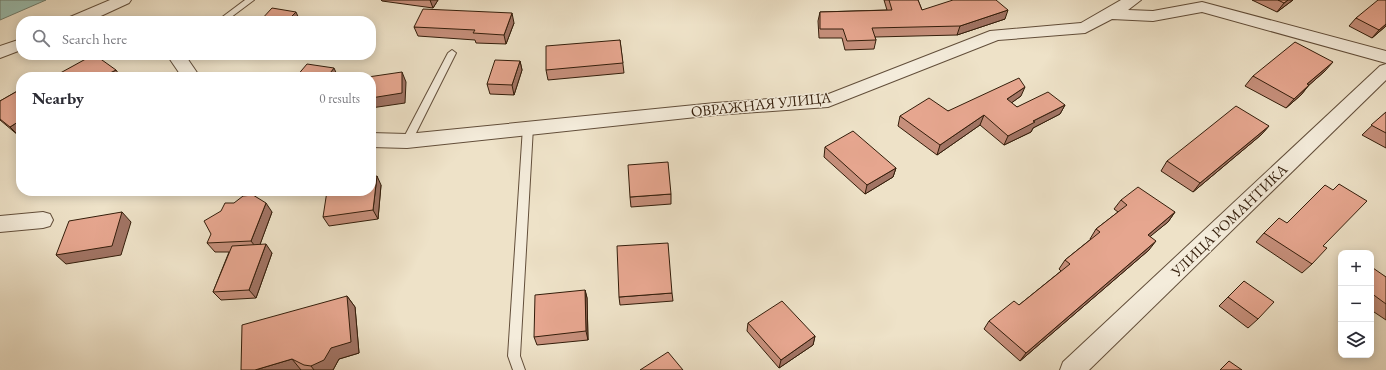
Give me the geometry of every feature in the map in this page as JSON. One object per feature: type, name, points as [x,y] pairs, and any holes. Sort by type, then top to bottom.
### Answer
[{"type":"street","points":[[87,16],[123,0]]},
{"type":"street","name":"ОВРАЖНАЯ УЛИЦА","points":[[376,140],[407,141],[528,127],[715,109],[828,101],[996,35],[1085,28],[1133,0]]},
{"type":"street","points":[[1108,14],[1153,16],[1202,7],[1386,58]]},
{"type":"street","points":[[0,52],[16,46]]},
{"type":"street","points":[[179,60],[188,72]]},
{"type":"street","name":"УЛИЦА РОМАНТИКА","points":[[1072,370],[1386,70]]},
{"type":"street","points":[[0,224],[42,220]]},
{"type":"lane","points":[[228,16],[250,0]]},
{"type":"lane","points":[[407,141],[452,53]]},
{"type":"lane","points":[[519,370],[514,356],[528,127]]},
{"type":"shaded area","points":[[0,0],[46,0],[0,20]]},
{"type":"building","points":[[889,0],[918,0],[922,10],[953,0],[996,0],[1008,10],[960,26],[872,28],[876,40],[847,41],[843,29],[820,29],[820,12],[892,10]]},
{"type":"building","points":[[1278,0],[1288,0],[1284,3]]},
{"type":"building","points":[[1378,0],[1386,0],[1386,24],[1379,30],[1356,18]]},
{"type":"building","points":[[272,8],[296,12],[292,16],[265,16]]},
{"type":"building","points":[[423,9],[512,13],[504,35],[473,33],[475,30],[414,27]]},
{"type":"building","points":[[620,40],[623,63],[546,70],[546,46]]},
{"type":"building","points":[[1295,42],[1333,62],[1307,84],[1309,85],[1294,99],[1253,76]]},
{"type":"building","points":[[84,60],[102,60],[116,70],[112,72],[62,72]]},
{"type":"building","points":[[495,60],[520,61],[512,85],[487,84]]},
{"type":"building","points":[[307,64],[334,68],[331,72],[300,72]]},
{"type":"building","points":[[402,72],[402,93],[376,97],[376,76]]},
{"type":"building","points":[[1019,78],[1025,87],[1007,99],[1017,107],[1048,92],[1065,105],[1033,121],[1035,122],[1008,136],[984,115],[940,145],[900,116],[929,98],[948,111]]},
{"type":"building","points":[[16,92],[16,123],[10,127],[0,119],[0,101]]},
{"type":"building","points":[[1236,106],[1269,126],[1200,183],[1167,161],[1196,138]]},
{"type":"building","points":[[1386,112],[1386,133],[1371,125]]},
{"type":"building","points":[[853,131],[896,168],[867,185],[825,147]]},
{"type":"building","points":[[668,162],[671,194],[630,197],[628,165]]},
{"type":"building","points":[[1339,184],[1367,201],[1323,246],[1327,248],[1312,264],[1264,233],[1279,218],[1287,223],[1325,185],[1333,190]]},
{"type":"building","points":[[1138,187],[1175,212],[1148,235],[1156,241],[1026,353],[989,321],[1014,301],[1019,305],[1070,264],[1065,260],[1100,232],[1096,229],[1127,205],[1121,200]]},
{"type":"building","points":[[243,196],[255,196],[266,203],[251,241],[207,243],[211,234],[204,221],[221,211],[225,203],[234,203]]},
{"type":"building","points":[[326,196],[375,196],[373,210],[323,217]]},
{"type":"building","points":[[122,212],[112,246],[56,255],[69,221]]},
{"type":"building","points":[[668,243],[672,293],[619,297],[617,246]]},
{"type":"building","points":[[266,244],[249,290],[213,292],[232,246]]},
{"type":"building","points":[[1374,269],[1386,277],[1386,304],[1374,295]]},
{"type":"building","points":[[1244,281],[1274,302],[1258,319],[1228,297]]},
{"type":"building","points":[[585,290],[586,331],[534,337],[535,295]]},
{"type":"building","points":[[347,296],[351,342],[331,348],[324,360],[311,366],[304,365],[292,359],[255,370],[241,370],[242,325]]},
{"type":"building","points":[[782,301],[815,336],[781,360],[748,323]]},
{"type":"building","points":[[668,352],[683,370],[640,370]]},
{"type":"building","points":[[1229,361],[1242,370],[1220,370]]}]
